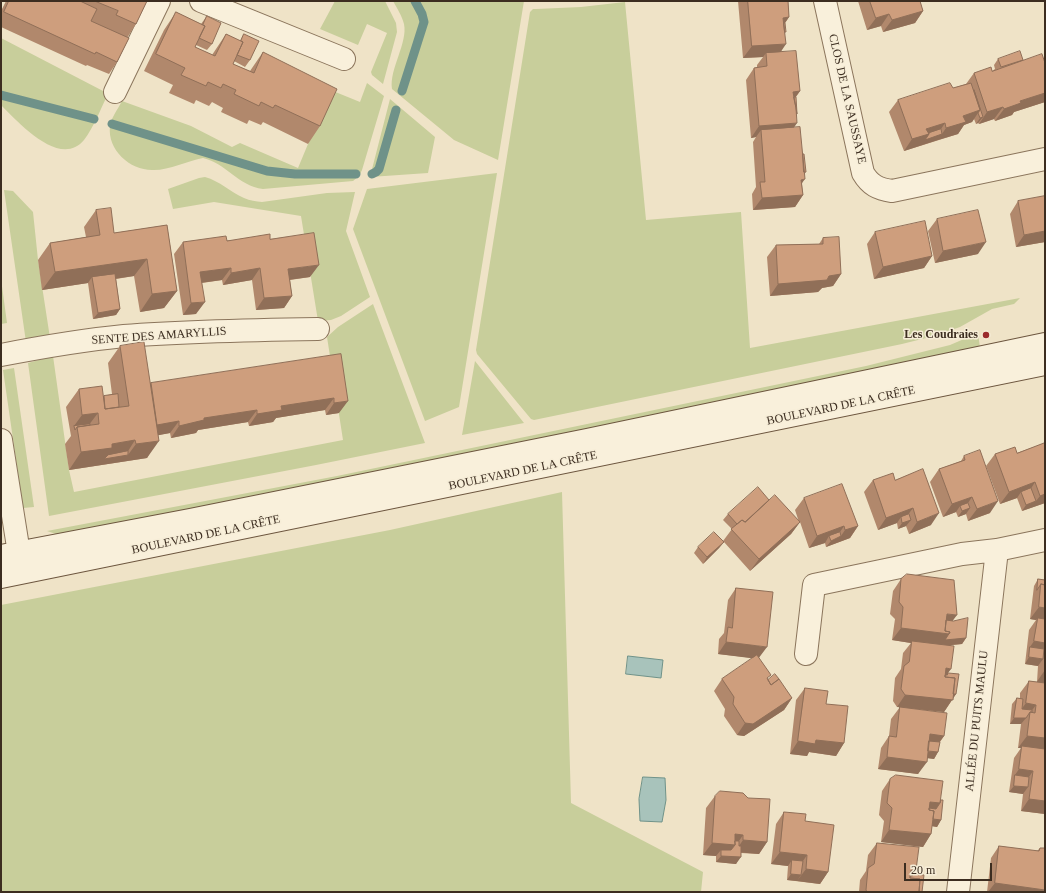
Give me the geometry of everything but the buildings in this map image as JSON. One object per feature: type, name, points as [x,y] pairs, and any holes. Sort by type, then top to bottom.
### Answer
[{"type":"main road","points":[[115,92],[159,1]]},
{"type":"main road","points":[[201,1],[344,59]]},
{"type":"main road","name":"CLOS DE LA SAUSSAYE","points":[[825,1],[863,173],[872,184],[883,190],[892,191],[1045,159]]},
{"type":"main road","name":"SENTE DES AMARYLLIS","points":[[1,355],[122,337],[216,331],[318,329]]},
{"type":"main road","name":"BOULEVARD DE LA CRÊTE","points":[[1,577],[14,560],[190,520],[587,440],[1045,344]]},
{"type":"main road","name":"BOULEVARD DE LA CRÊTE","points":[[14,560],[1045,364]]},
{"type":"main road","points":[[1,440],[14,560]]},
{"type":"main road","points":[[806,654],[814,585],[962,554],[997,550],[1045,540]]},
{"type":"main road","name":"ALLÉE DU PUITS MAULU","points":[[958,892],[997,550]]},
{"type":"green space","points":[[335,1],[385,1],[396,23],[397,32],[383,84],[372,75],[371,72],[387,33],[367,24],[358,45],[320,29]]},
{"type":"green space","points":[[393,1],[524,1],[498,160],[454,140],[392,89],[393,73],[405,31],[402,18]]},
{"type":"green space","points":[[625,2],[646,220],[741,212],[750,348],[1020,298],[1014,304],[992,309],[960,327],[934,336],[902,344],[534,420],[531,419],[477,354],[476,350],[530,12],[533,9],[581,7]]},
{"type":"green space","points":[[1,38],[105,92],[107,96],[91,130],[84,140],[74,148],[63,149],[52,146],[40,140],[28,131],[1,105]]},
{"type":"green space","points":[[367,83],[384,96],[362,170],[359,176],[353,181],[263,189],[246,184],[219,165],[203,158],[164,169],[144,169],[128,162],[122,157],[112,143],[110,135],[112,120],[122,101],[191,126],[232,147],[240,143],[298,168],[333,91],[360,102]]},
{"type":"green space","points":[[390,99],[435,137],[428,173],[370,177]]},
{"type":"green space","points":[[497,173],[459,407],[425,421],[353,229],[367,189]]},
{"type":"green space","points":[[205,177],[215,181],[246,199],[262,202],[327,193],[355,192],[346,231],[370,297],[341,316],[331,320],[318,321],[301,216],[214,202],[173,209],[168,189]]},
{"type":"green space","points":[[4,190],[13,191],[33,212],[38,260],[50,338],[26,342]]},
{"type":"green space","points":[[1,279],[7,323],[1,324]]},
{"type":"green space","points":[[373,304],[425,443],[49,516],[28,363],[53,356],[69,470],[74,492],[343,440],[327,337],[338,327]]},
{"type":"green space","points":[[978,333],[980,348],[324,487],[59,535],[47,531],[337,476],[866,366],[950,345]]},
{"type":"green space","points":[[475,361],[524,423],[462,435]]},
{"type":"green space","points":[[14,368],[34,507],[23,508],[3,370]]},
{"type":"green space","points":[[562,492],[571,803],[703,872],[701,892],[1,892],[1,605],[390,530]]},
{"type":"water","points":[[628,656],[663,660],[661,678],[626,674]]},
{"type":"water","points":[[643,777],[665,778],[666,800],[662,822],[640,821],[639,799]]},
{"type":"waterway","points":[[402,91],[424,22],[422,14],[415,1]]},
{"type":"waterway","points":[[1,95],[94,119]]},
{"type":"waterway","points":[[372,174],[379,169],[396,110]]},
{"type":"waterway","points":[[112,124],[267,171],[295,174],[356,174]]},
{"type":"place","name":"Les Coudraies","points":[[986,335]]}]
